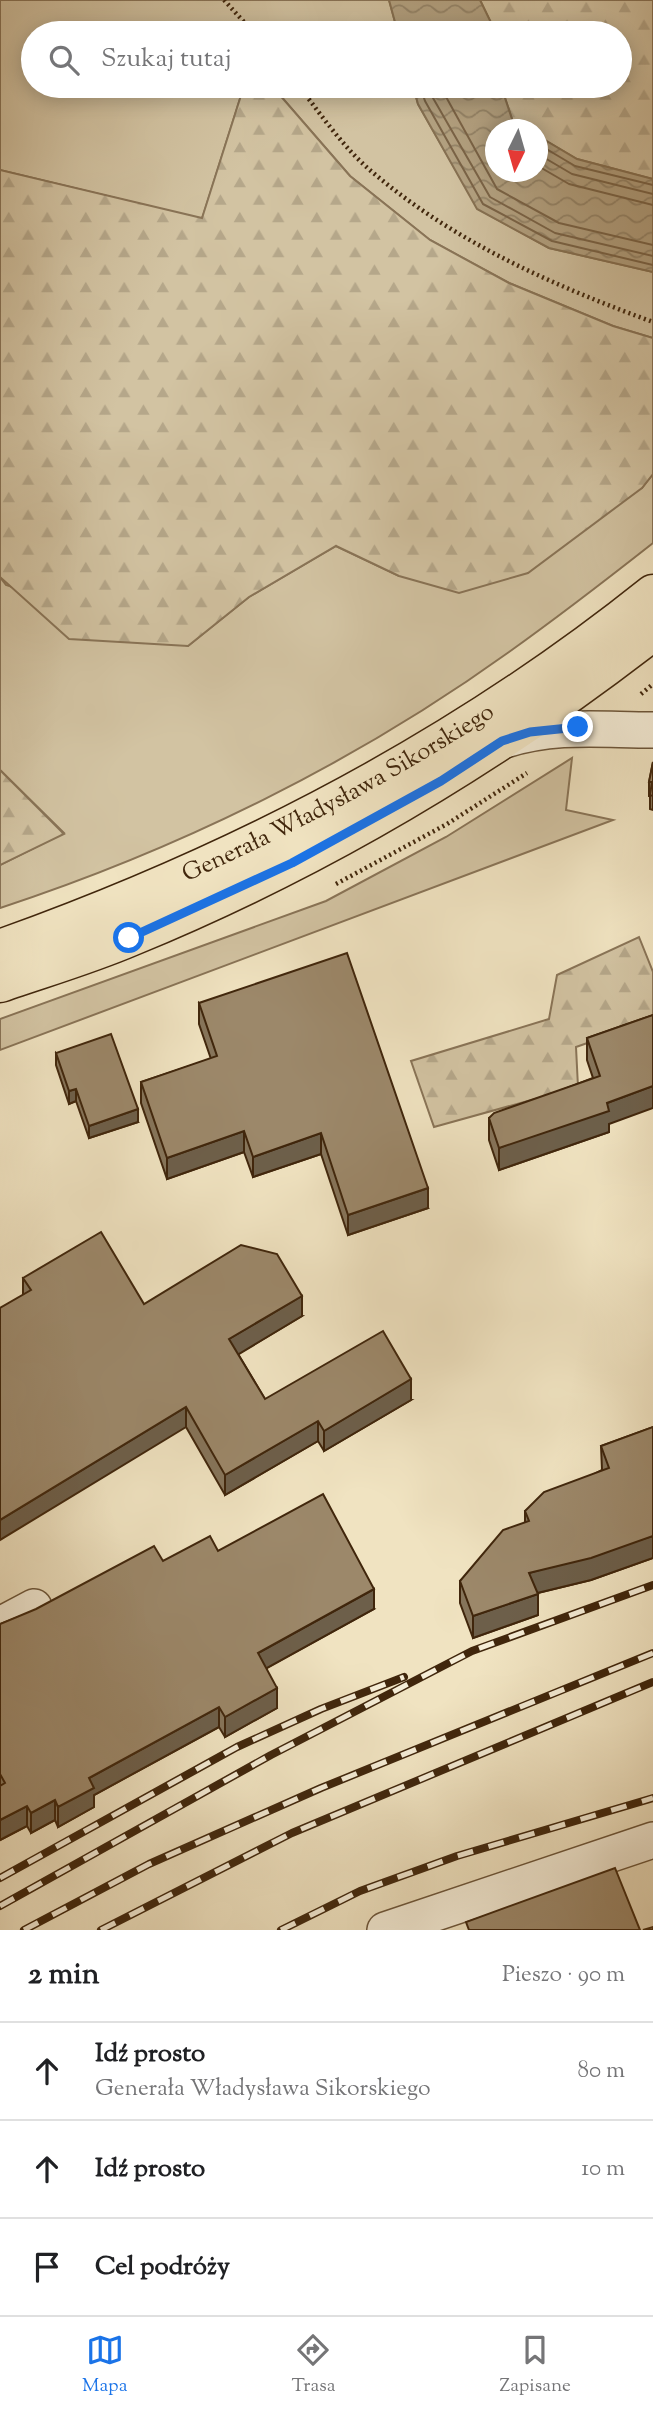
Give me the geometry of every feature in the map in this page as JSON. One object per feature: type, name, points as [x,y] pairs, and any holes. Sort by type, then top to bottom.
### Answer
[{"type":"main road","name":"Generała Władysława Sikorskiego","points":[[0,949],[78,922],[170,883],[257,845],[338,803],[437,746],[538,680],[653,594]]},
{"type":"main road","name":"Generała Władysława Sikorskiego","points":[[0,983],[129,938],[292,863],[441,781],[576,691],[653,631]]},
{"type":"lane","points":[[502,741],[530,732],[578,727],[653,730]]},
{"type":"lane","points":[[0,1625],[34,1607]]},
{"type":"lane","points":[[385,1930],[653,1840]]},
{"type":"path","points":[[224,0],[243,21]]},
{"type":"path","points":[[309,98],[370,170],[433,219],[516,266],[653,322]]},
{"type":"green space","points":[[0,0],[389,0],[395,21],[21,21],[21,98],[240,98],[202,219],[0,170]]},
{"type":"green space","points":[[480,0],[653,0],[653,179],[577,159],[548,142],[548,119],[512,119],[505,98],[632,98],[632,21],[490,21]]},
{"type":"green space","points":[[240,98],[282,98],[350,176],[430,240],[509,283],[613,326],[653,338],[653,474],[642,488],[528,573],[459,593],[399,576],[336,546],[249,597],[188,646],[69,639],[0,577],[0,170],[202,218]]},
{"type":"green space","points":[[282,98],[416,98],[478,209],[549,248],[653,272],[653,338],[613,326],[509,283],[430,240],[350,176]]},
{"type":"green space","points":[[653,474],[653,543],[546,625],[451,692],[328,766],[265,799],[134,859],[0,908],[0,865],[64,833],[0,770],[0,577],[6,585],[188,646],[249,597],[336,546],[399,576],[642,488]]},
{"type":"green space","points":[[572,758],[566,810],[613,820],[0,1050],[0,1019],[326,901],[446,837]]},
{"type":"green space","points":[[0,770],[64,834],[0,865]]},
{"type":"green space","points":[[639,937],[653,972],[653,1020],[576,1047],[578,1087],[434,1127],[411,1061],[549,1019],[557,975]]},
{"type":"water","points":[[389,0],[480,0],[490,21],[395,21]]},
{"type":"water","points":[[416,98],[505,98],[512,119],[485,119],[485,182],[548,182],[548,142],[577,159],[653,179],[653,272],[549,248],[477,209]]},
{"type":"building","points":[[653,762],[653,796],[650,795],[652,782],[649,782]]},
{"type":"building","points":[[347,953],[428,1188],[348,1215],[321,1133],[253,1157],[244,1131],[167,1158],[141,1082],[217,1056],[199,1003]]},
{"type":"building","points":[[653,1015],[653,1086],[607,1103],[609,1111],[499,1148],[489,1118],[494,1113],[600,1076],[587,1038]]},
{"type":"building","points":[[111,1034],[138,1109],[89,1126],[76,1089],[69,1091],[56,1053]]},
{"type":"building","points":[[101,1232],[144,1304],[241,1245],[277,1254],[302,1296],[229,1339],[265,1399],[383,1331],[411,1379],[324,1431],[318,1421],[225,1475],[186,1407],[0,1520],[0,1308],[31,1290],[23,1278]]},
{"type":"building","points":[[653,1427],[653,1536],[591,1558],[529,1573],[538,1594],[473,1616],[460,1581],[503,1530],[529,1521],[525,1511],[544,1492],[609,1468],[601,1446]]},
{"type":"building","points":[[323,1494],[374,1589],[258,1653],[277,1688],[225,1717],[219,1707],[89,1778],[94,1788],[58,1807],[55,1800],[31,1813],[27,1806],[0,1820],[0,1786],[5,1783],[0,1774],[0,1624],[36,1609],[154,1546],[163,1561],[210,1536],[218,1551]]},
{"type":"building","points":[[615,1868],[640,1930],[469,1930],[466,1922]]},
{"type":"railway","points":[[0,1906],[271,1755],[472,1651],[653,1585]]},
{"type":"railway","points":[[24,1930],[149,1864],[321,1788],[653,1653]]},
{"type":"railway","points":[[0,1878],[237,1747],[321,1709],[404,1677]]},
{"type":"railway","points":[[101,1930],[292,1833],[653,1682]]},
{"type":"railway","points":[[281,1930],[360,1891],[457,1856],[653,1798]]},
{"type":"route","points":[[129,938],[292,863],[441,781],[502,741],[530,732],[578,727]]}]
